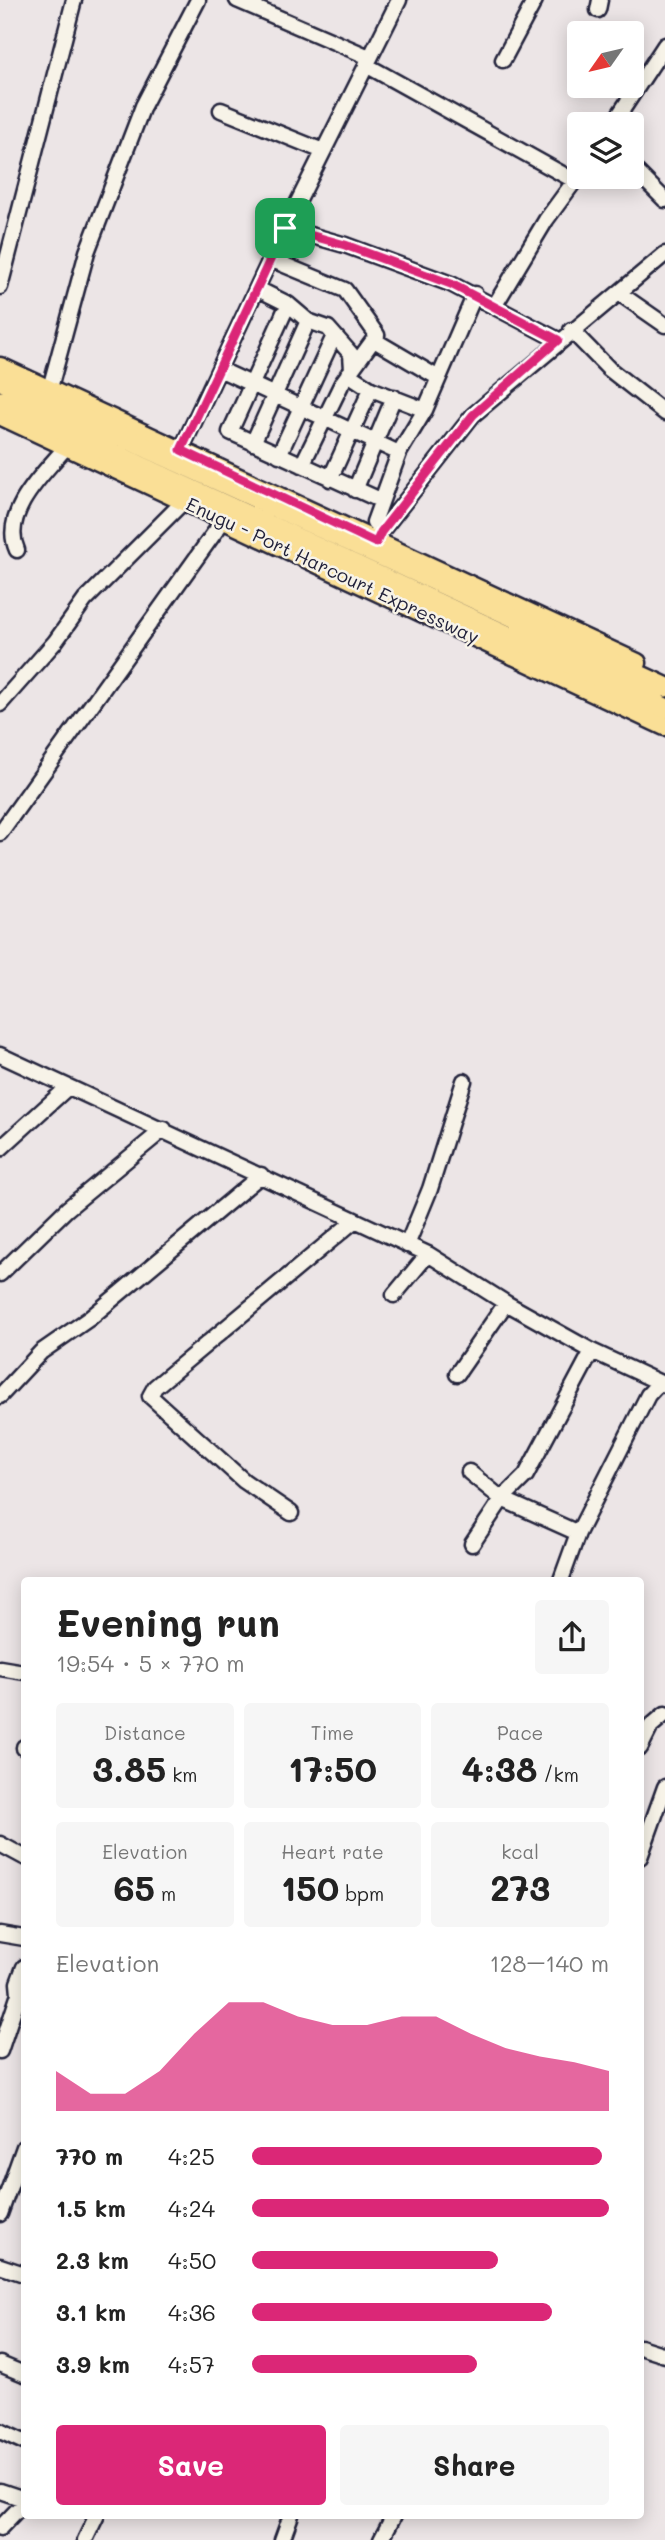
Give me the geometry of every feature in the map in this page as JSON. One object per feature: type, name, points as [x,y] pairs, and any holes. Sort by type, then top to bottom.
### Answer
[{"type":"highway","name":"Enugu - Port Harcourt Expressway","points":[[0,380],[665,687]]},
{"type":"highway","name":"Enugu - Port Harcourt Expressway","points":[[0,401],[665,708]]},
{"type":"main road","points":[[0,367],[379,537],[665,677]]},
{"type":"main road","name":"Enugu - Port Harcourt Expressway","points":[[0,415],[665,726]]},
{"type":"street","points":[[0,287],[74,0]]},
{"type":"street","points":[[50,388],[88,252],[143,106],[198,0]]},
{"type":"street","points":[[237,0],[367,61],[567,172]]},
{"type":"street","points":[[181,450],[285,228],[400,0]]},
{"type":"street","points":[[503,60],[535,0]]},
{"type":"street","points":[[621,112],[665,45]]},
{"type":"street","points":[[221,110],[323,151]]},
{"type":"street","points":[[644,179],[665,200]]},
{"type":"street","points":[[495,305],[540,230],[569,189]]},
{"type":"street","points":[[285,228],[345,245],[475,294],[558,340]]},
{"type":"street","points":[[379,537],[473,415],[558,340],[665,254]]},
{"type":"street","points":[[270,259],[345,290],[377,334],[350,371],[302,465]]},
{"type":"street","points":[[258,289],[288,304],[308,321],[328,328],[351,355],[350,371]]},
{"type":"street","points":[[619,293],[665,325]]},
{"type":"street","points":[[379,537],[374,522],[380,500],[399,453],[425,410],[475,294]]},
{"type":"street","points":[[288,304],[230,429],[232,433],[253,443],[380,500]]},
{"type":"street","points":[[253,443],[308,321]]},
{"type":"street","points":[[571,330],[609,369],[665,412]]},
{"type":"street","points":[[279,455],[334,336]]},
{"type":"street","points":[[374,340],[437,377]]},
{"type":"street","points":[[219,369],[399,453]]},
{"type":"street","points":[[350,371],[371,389],[425,410]]},
{"type":"street","points":[[330,479],[371,389]]},
{"type":"street","points":[[355,490],[394,397]]},
{"type":"street","points":[[17,550],[6,533],[7,518],[20,490],[66,446]]},
{"type":"street","points":[[0,704],[55,642],[85,600],[185,500]]},
{"type":"street","points":[[0,833],[225,519]]},
{"type":"street","points":[[0,1055],[428,1254],[506,1303],[592,1351],[662,1384],[648,1395],[578,1533],[562,1577]]},
{"type":"street","points":[[407,1245],[429,1189],[464,1081]]},
{"type":"street","points":[[0,1149],[67,1088]]},
{"type":"street","points":[[0,1273],[67,1209],[164,1129]]},
{"type":"street","points":[[0,1396],[41,1352],[90,1318],[261,1175]]},
{"type":"street","points":[[291,1513],[244,1481],[150,1396],[155,1387],[354,1221]]},
{"type":"street","points":[[394,1295],[428,1254]]},
{"type":"street","points":[[457,1374],[506,1303]]},
{"type":"street","points":[[472,1544],[502,1499],[526,1475],[592,1351]]},
{"type":"street","points":[[469,1472],[502,1499],[578,1533]]},
{"type":"street","points":[[0,1668],[21,1672]]},
{"type":"street","points":[[644,1740],[651,1726],[665,1714]]},
{"type":"street","points":[[644,1846],[665,1787]]},
{"type":"street","points":[[0,1844],[21,1855]]},
{"type":"street","points":[[1,1935],[21,1938]]},
{"type":"street","points":[[0,2051],[21,1978]]},
{"type":"street","points":[[0,2214],[21,2155]]},
{"type":"street","points":[[0,2266],[21,2273]]},
{"type":"street","points":[[644,2348],[665,2355]]},
{"type":"street","points":[[0,2364],[21,2373]]},
{"type":"street","points":[[0,2431],[21,2441]]},
{"type":"street","points":[[0,2491],[21,2500]]},
{"type":"street","points":[[0,2528],[21,2504]]},
{"type":"street","points":[[85,2540],[95,2519]]},
{"type":"street","points":[[282,2540],[290,2519]]},
{"type":"street","points":[[382,2539],[392,2519]]},
{"type":"route","points":[[285,228],[345,245],[451,284],[475,294],[517,320],[558,340],[473,415],[381,532],[376,543],[181,450],[285,228]]}]
